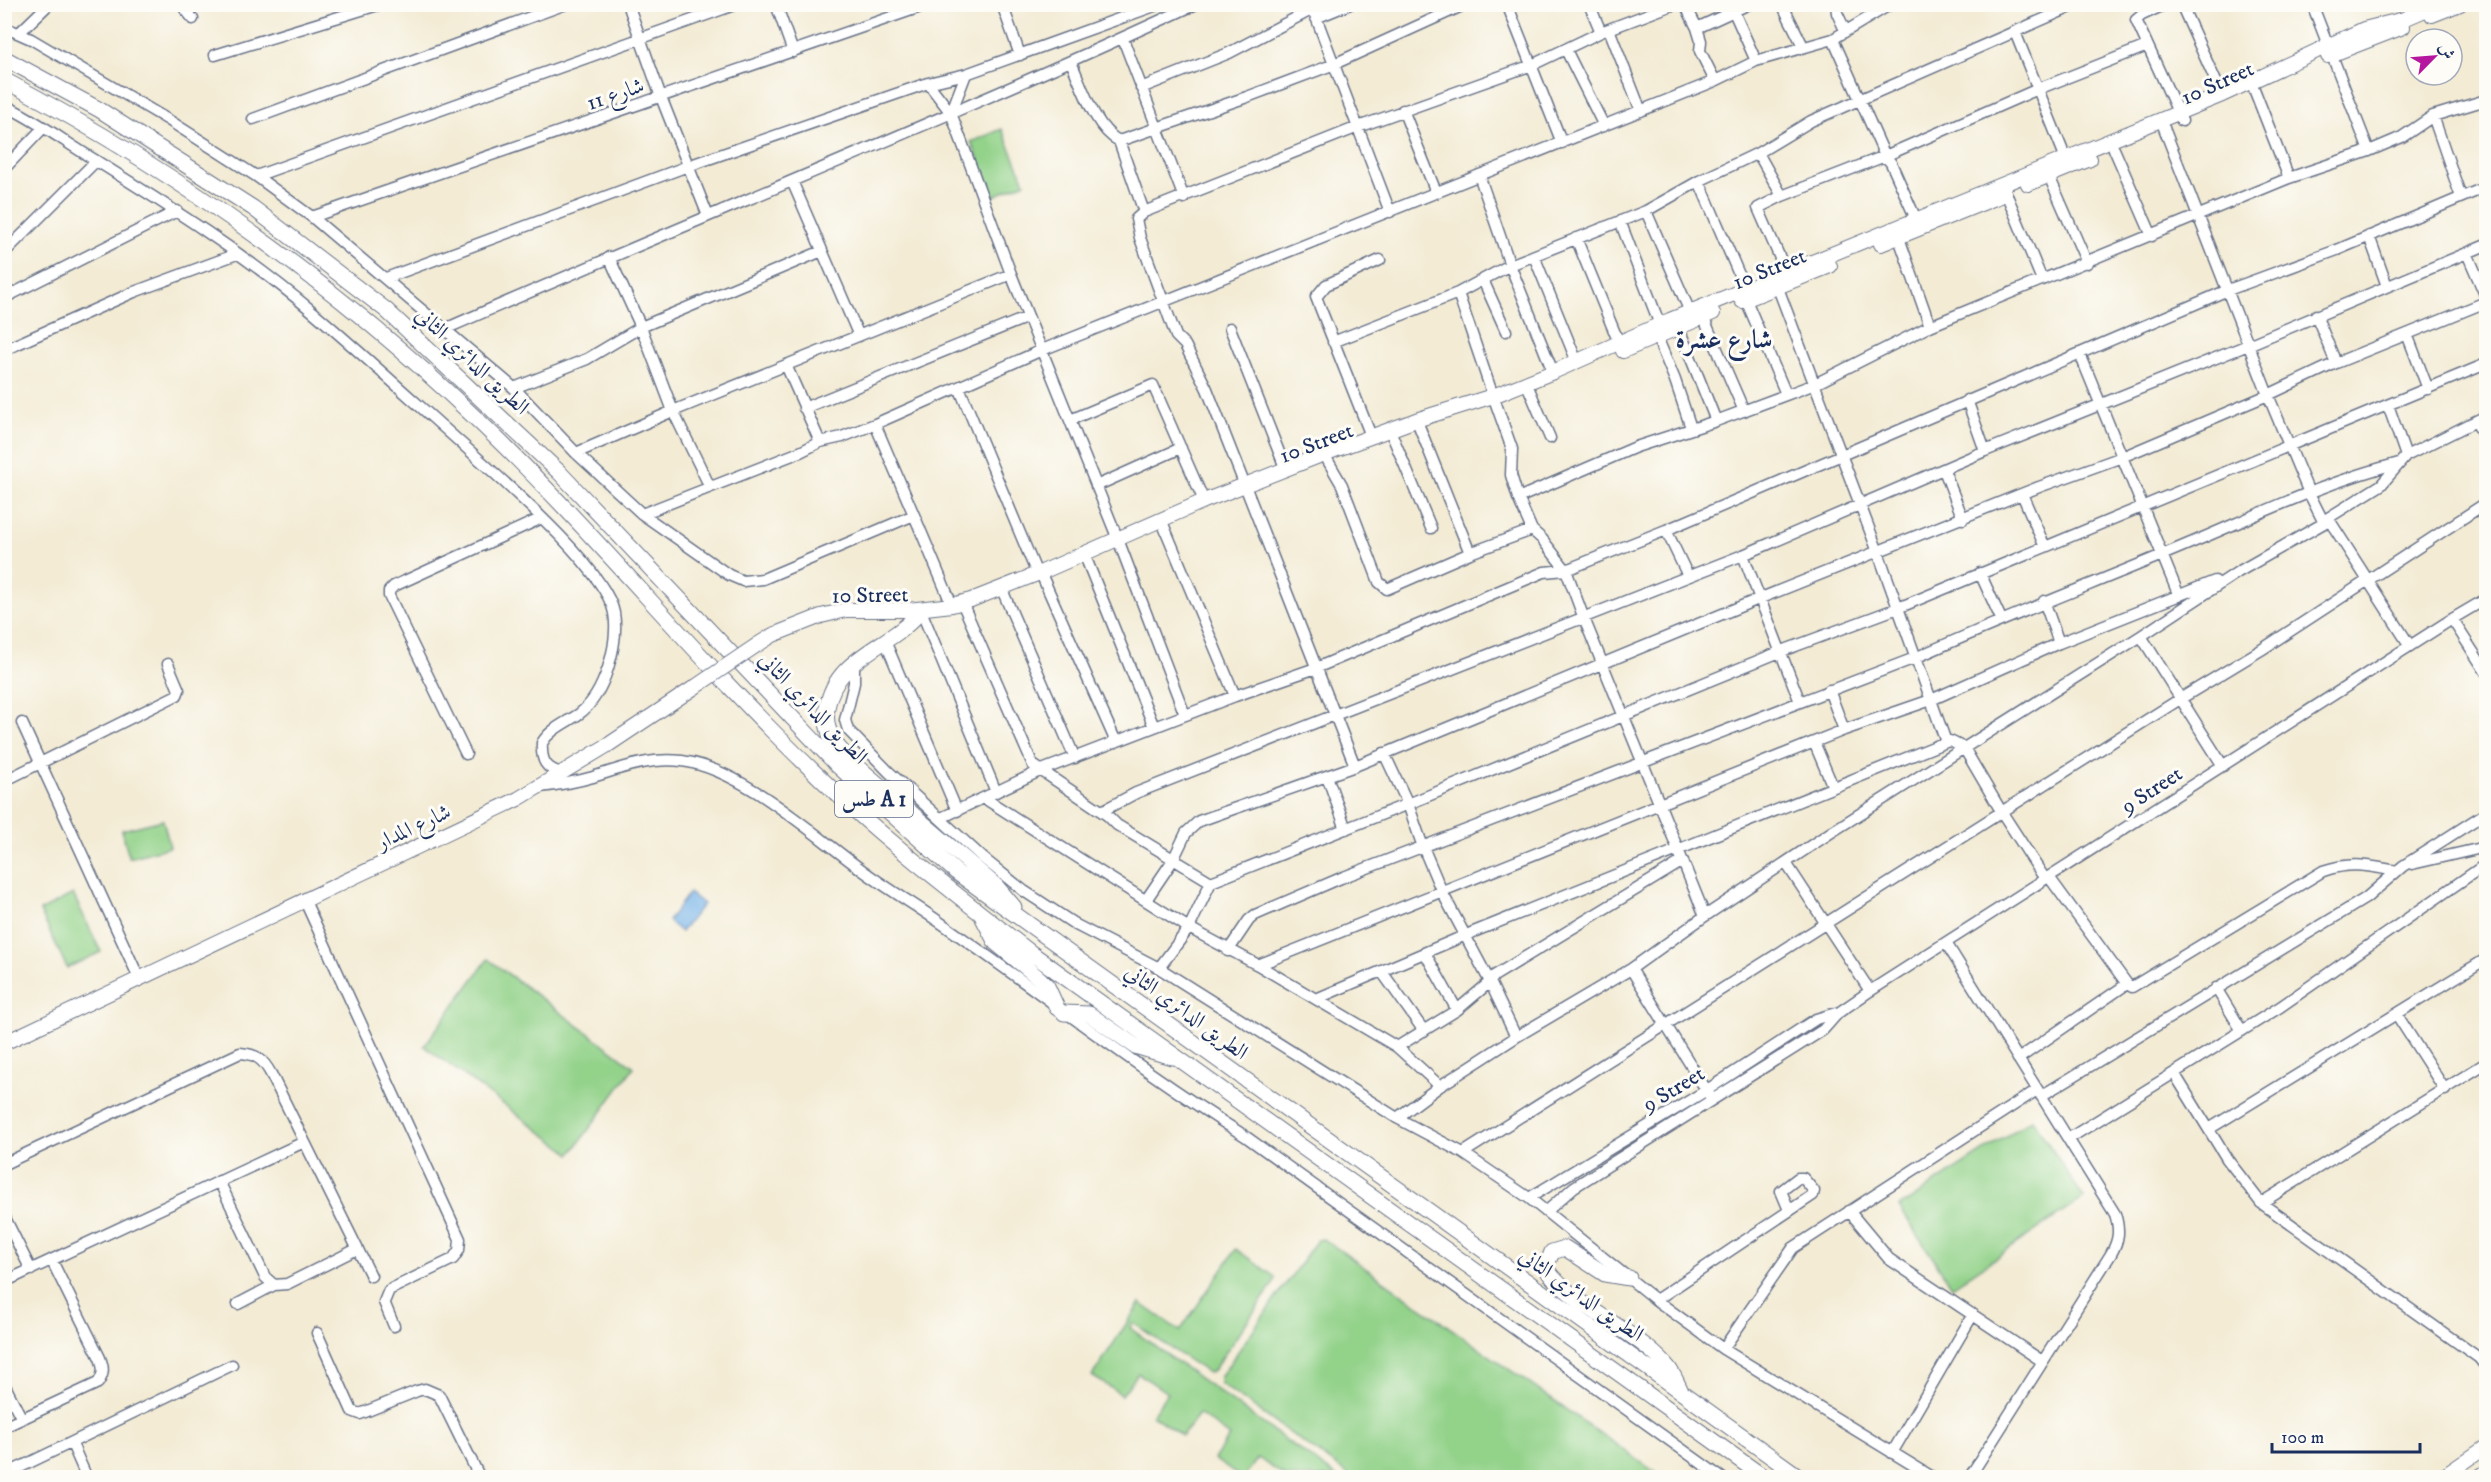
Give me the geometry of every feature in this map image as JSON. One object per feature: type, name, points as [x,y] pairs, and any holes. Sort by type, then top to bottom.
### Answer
[{"type":"highway","name":"الطريق الدائري الثاني","points":[[4,58],[100,110],[253,208],[386,310],[559,472],[838,766],[956,872],[1801,1478]]},
{"type":"highway","name":"الطريق الدائري الثاني","points":[[4,80],[99,133],[188,188],[272,246],[371,326],[469,411],[810,769],[876,830],[980,913],[1031,953],[1765,1478]]},
{"type":"highway","points":[[920,614],[909,625],[854,662],[838,680],[828,702],[826,718],[830,735],[838,748],[997,887],[1029,926]]},
{"type":"highway","points":[[980,913],[996,943],[1047,986],[1061,1010],[1089,1014],[1135,1046],[1181,1060]]},
{"type":"highway","points":[[1629,1278],[1605,1274],[1565,1248],[1552,1252],[1545,1267],[1559,1284],[1666,1365],[1684,1394]]},
{"type":"main road","name":"10 Street","points":[[1746,295],[1778,288],[1899,238],[1918,225],[2066,159],[2254,89],[2331,50],[2364,29],[2404,19],[2439,4]]},
{"type":"main road","name":"10 Street","points":[[821,616],[846,610],[908,610],[958,606],[1040,575],[1118,540],[1327,457],[1371,436],[1529,389],[1698,313],[1746,295],[1787,274],[2049,176],[2164,128],[2222,95],[2331,50],[2460,4]]},
{"type":"main road","name":"10 Street","points":[[821,616],[920,614],[958,606],[1004,592],[1204,501],[1246,489],[1286,470],[1494,399],[1618,343],[1659,331]]},
{"type":"main road","name":"شارع المدار","points":[[4,1043],[540,788],[773,635],[821,616]]},
{"type":"main road","points":[[2441,1478],[2487,1447]]},
{"type":"main road","points":[[2478,1478],[2487,1472]]},
{"type":"street","points":[[19,33],[49,4]]},
{"type":"street","points":[[182,4],[193,19]]},
{"type":"street","points":[[214,55],[381,4]]},
{"type":"street","points":[[253,119],[566,4]]},
{"type":"street","points":[[628,4],[661,97],[708,216]]},
{"type":"street","points":[[256,176],[737,4]]},
{"type":"street","points":[[776,4],[793,52]]},
{"type":"street","name":"شارع 11","points":[[312,217],[929,4]]},
{"type":"street","points":[[1002,4],[1020,54]]},
{"type":"street","points":[[386,278],[688,166],[928,83],[966,74],[1160,4]]},
{"type":"street","points":[[445,329],[609,257],[1071,62],[1196,4]]},
{"type":"street","points":[[1141,88],[1228,53],[1313,10],[1350,4]]},
{"type":"street","points":[[1071,62],[1100,124],[1108,136],[1119,141],[1332,65],[1466,4]]},
{"type":"street","points":[[1507,4],[1562,143]]},
{"type":"street","points":[[1589,4],[1605,31],[1641,111]]},
{"type":"street","points":[[1355,766],[1207,389],[1185,345],[1176,336],[1136,225],[1136,219],[1144,212],[1358,127],[1532,64],[1605,31],[1675,4]]},
{"type":"street","points":[[1685,4],[1697,28],[1701,41],[1700,51],[1715,81]]},
{"type":"street","points":[[1697,28],[1749,4]]},
{"type":"street","points":[[1782,4],[1803,46]]},
{"type":"street","points":[[1836,4],[1837,13],[1845,30]]},
{"type":"street","points":[[642,514],[820,442],[842,437],[875,424],[1042,350],[1604,126],[1715,81],[1756,61],[1833,39],[1891,4]]},
{"type":"street","points":[[1333,342],[1458,293],[1510,265],[1646,211],[1699,181],[1758,153],[1811,121],[2078,4]]},
{"type":"street","points":[[2166,4],[2136,20],[2180,117]]},
{"type":"street","points":[[2181,4],[2222,95]]},
{"type":"street","points":[[2312,4],[2369,151]]},
{"type":"street","points":[[1313,10],[1332,65],[1390,212]]},
{"type":"street","points":[[1734,12],[1756,61]]},
{"type":"street","points":[[4,27],[19,33],[170,121],[256,176],[312,217],[514,388],[576,453],[642,514],[722,570],[743,581],[763,579],[914,515]]},
{"type":"street","points":[[2015,32],[2066,159]]},
{"type":"street","points":[[1123,39],[1184,198]]},
{"type":"street","points":[[1833,39],[1858,99],[1885,156],[1891,163],[1918,225]]},
{"type":"street","points":[[1787,274],[1758,208],[1782,196],[1885,156],[2038,89],[2147,46]]},
{"type":"street","points":[[1566,50],[1604,126]]},
{"type":"street","points":[[951,113],[966,74]]},
{"type":"street","points":[[928,83],[951,113],[1011,274],[1118,540],[1185,715]]},
{"type":"street","points":[[2254,89],[2289,178]]},
{"type":"street","points":[[1518,498],[1636,447],[1716,421],[1815,384],[1930,326],[2289,178],[2369,151],[2402,137],[2433,116],[2487,100]]},
{"type":"street","points":[[6,107],[44,128],[177,211],[311,310],[567,543],[607,596],[614,615],[611,651],[599,690],[582,712],[549,733],[542,743],[545,765],[550,770],[562,773]]},
{"type":"street","points":[[1403,110],[1436,192]]},
{"type":"street","points":[[2433,116],[2461,197]]},
{"type":"street","points":[[4,169],[44,128]]},
{"type":"street","points":[[2164,128],[2248,345],[2309,493],[2368,579],[2410,646]]},
{"type":"street","points":[[1119,141],[1144,212]]},
{"type":"street","points":[[2114,149],[2152,236]]},
{"type":"street","points":[[1758,153],[1782,196]]},
{"type":"street","points":[[4,253],[96,161]]},
{"type":"street","points":[[1479,175],[1510,265],[1553,372]]},
{"type":"street","points":[[2049,176],[2087,263]]},
{"type":"street","points":[[792,181],[859,336]]},
{"type":"street","points":[[1699,181],[1786,394]]},
{"type":"street","points":[[940,818],[1042,770],[1235,696],[1316,668],[1544,572],[1566,570],[1666,530],[2228,290],[2487,188]]},
{"type":"street","points":[[2006,193],[2042,280]]},
{"type":"street","points":[[4,297],[177,211]]},
{"type":"street","points":[[1646,211],[1698,313],[1744,411]]},
{"type":"street","points":[[1620,221],[1690,428]]},
{"type":"street","points":[[2369,236],[2387,286]]},
{"type":"street","points":[[1576,238],[1618,343]]},
{"type":"street","points":[[1899,238],[1930,326]]},
{"type":"street","points":[[1102,812],[1136,793],[1743,555],[1985,451],[2487,245]]},
{"type":"street","points":[[514,388],[587,359],[641,327],[822,250]]},
{"type":"street","points":[[2467,253],[2487,297]]},
{"type":"street","points":[[4,350],[134,292],[237,254]]},
{"type":"street","points":[[1534,256],[1577,362]]},
{"type":"street","points":[[609,257],[641,327],[673,411],[710,488]]},
{"type":"street","points":[[1371,436],[1316,297],[1326,285],[1380,260]]},
{"type":"street","points":[[576,453],[673,411],[1011,274]]},
{"type":"street","points":[[1483,280],[1506,331]]},
{"type":"street","points":[[1778,288],[1815,384],[1839,455],[1878,552],[1946,742]]},
{"type":"street","points":[[1458,293],[1510,440],[1511,475],[1518,498],[1532,530],[1566,570],[1705,916]]},
{"type":"street","points":[[1146,900],[1173,860],[1186,832],[1200,821],[1355,766],[1761,598],[2022,494],[2122,457],[2268,395],[2336,363],[2487,302]]},
{"type":"street","points":[[2316,315],[2336,363]]},
{"type":"street","points":[[804,408],[1028,317]]},
{"type":"street","points":[[1677,323],[1716,421]]},
{"type":"street","points":[[1230,328],[1286,470]]},
{"type":"street","points":[[2407,334],[2428,389]]},
{"type":"street","points":[[2080,354],[2179,596]]},
{"type":"street","points":[[1159,969],[1189,928],[1211,882],[1782,651],[1898,608],[2487,364]]},
{"type":"street","points":[[786,365],[820,442]]},
{"type":"street","points":[[1070,420],[1153,385],[1204,501]]},
{"type":"street","points":[[959,387],[1040,575],[1116,742]]},
{"type":"street","points":[[1529,389],[1550,438]]},
{"type":"street","points":[[1967,400],[1985,451]]},
{"type":"street","points":[[2388,405],[2403,460]]},
{"type":"street","points":[[1228,951],[1249,920],[1259,913],[1341,878],[1915,658],[2001,619],[2309,493],[2403,460],[2487,416]]},
{"type":"street","points":[[2476,422],[2487,439]]},
{"type":"street","points":[[875,424],[914,515],[1033,765],[1102,812],[1117,825],[1211,882]]},
{"type":"street","points":[[1419,426],[1470,553]]},
{"type":"street","points":[[1392,435],[1431,528]]},
{"type":"street","points":[[1096,486],[1181,448]]},
{"type":"street","points":[[1327,457],[1342,485],[1379,582],[1387,589],[1470,553],[1532,530]]},
{"type":"street","points":[[1397,1118],[1440,1086],[1516,1037],[1631,969],[1705,916],[1964,748],[2238,572],[2381,485],[2403,460]]},
{"type":"street","points":[[1944,470],[1963,519]]},
{"type":"street","points":[[2022,494],[2045,547]]},
{"type":"street","points":[[1463,1154],[1824,923],[2261,650],[2487,503]]},
{"type":"street","points":[[466,754],[389,596],[389,591],[394,586],[542,518]]},
{"type":"street","points":[[1163,524],[1235,696]]},
{"type":"street","points":[[1666,530],[1688,576]]},
{"type":"street","points":[[1743,555],[1800,702]]},
{"type":"street","points":[[1085,556],[1154,727]]},
{"type":"street","points":[[1257,965],[1844,730],[1931,700],[2059,643],[2238,572]]},
{"type":"street","points":[[1980,573],[2001,619]]},
{"type":"street","points":[[1004,592],[1075,758]]},
{"type":"street","name":"9 Street","points":[[1546,1212],[1574,1187],[1822,1030],[1838,1012],[1870,991],[2452,619],[2487,599]]},
{"type":"street","points":[[2044,601],[2059,643]]},
{"type":"street","points":[[920,614],[996,792]]},
{"type":"street","points":[[2452,619],[2487,672]]},
{"type":"street","points":[[2141,636],[2223,766]]},
{"type":"street","points":[[885,641],[957,811]]},
{"type":"street","points":[[854,662],[854,683],[846,714],[846,726],[889,772],[984,859],[1024,891],[1076,925],[1159,969],[1397,1118],[1463,1154],[1528,1198],[1656,1300],[1723,1349],[1934,1478]]},
{"type":"street","points":[[4,781],[177,695],[179,690],[168,664]]},
{"type":"street","points":[[1829,690],[1844,730]]},
{"type":"street","points":[[22,723],[139,978]]},
{"type":"street","points":[[1316,999],[1677,849],[1950,741],[1964,748],[2001,812],[2047,878],[2127,984],[2132,987],[2323,871],[2359,864],[2400,869],[2487,847]]},
{"type":"street","points":[[1814,742],[1833,787]]},
{"type":"street","points":[[1384,753],[1408,804],[1442,892],[1490,982],[1516,1037]]},
{"type":"street","points":[[540,788],[662,760],[682,761],[724,774],[778,808],[1169,1088],[1245,1136],[1722,1478]]},
{"type":"street","points":[[1327,776],[1346,829]]},
{"type":"street","points":[[984,798],[1189,928],[1397,1047],[1440,1086]]},
{"type":"street","points":[[1723,1349],[1792,1248],[2039,1093],[2366,898],[2400,869],[2487,813]]},
{"type":"street","points":[[1397,1047],[1456,1010],[1490,982],[1494,976],[1683,861]]},
{"type":"street","points":[[1786,863],[1870,991]]},
{"type":"street","points":[[2068,1139],[2280,1007],[2487,864]]},
{"type":"street","points":[[304,899],[460,1239],[459,1250],[453,1259],[389,1290],[384,1302],[394,1326]]},
{"type":"street","points":[[1946,943],[2115,1214],[2119,1233],[2118,1242],[2111,1254],[1969,1478]]},
{"type":"street","points":[[1425,953],[1456,1010]]},
{"type":"street","points":[[2209,1129],[2487,959]]},
{"type":"street","points":[[1631,969],[1713,1100]]},
{"type":"street","points":[[1382,972],[1424,1031]]},
{"type":"street","points":[[2018,1059],[2127,984]]},
{"type":"street","points":[[2216,988],[2242,1031]]},
{"type":"street","name":"9 Street","points":[[1528,1198],[1707,1090],[1816,1019],[1838,1012]]},
{"type":"street","points":[[2397,1015],[2445,1090]]},
{"type":"street","points":[[4,1164],[240,1053],[253,1054],[265,1062],[371,1276]]},
{"type":"street","points":[[2261,1203],[2487,1063]]},
{"type":"street","points":[[2174,1073],[2227,1159],[2261,1203],[2480,1358],[2487,1367]]},
{"type":"street","points":[[4,1282],[304,1142]]},
{"type":"street","points":[[219,1181],[265,1276],[274,1285]]},
{"type":"street","points":[[1656,1300],[1789,1210]]},
{"type":"street","points":[[1849,1211],[1888,1259],[2042,1360]]},
{"type":"street","points":[[4,1216],[31,1270]]},
{"type":"street","points":[[238,1304],[274,1285],[287,1284],[357,1249]]},
{"type":"street","points":[[4,1427],[98,1383],[103,1375],[104,1366],[52,1261]]},
{"type":"street","points":[[1892,1453],[1972,1316]]},
{"type":"street","points":[[317,1333],[352,1411],[360,1414],[417,1391],[424,1389],[432,1391],[443,1402],[480,1478]]},
{"type":"street","points":[[4,1475],[232,1365]]},
{"type":"street","points":[[4,1384],[22,1419]]},
{"type":"street","points":[[72,1444],[87,1478]]},
{"type":"green space","points":[[1002,129],[1025,182],[994,196],[971,142]]},
{"type":"green space","points":[[163,820],[170,847],[129,858],[122,830]]},
{"type":"green space","points":[[73,894],[101,952],[67,968],[40,911]]},
{"type":"green space","points":[[488,959],[634,1067],[571,1154],[424,1046]]},
{"type":"green space","points":[[2032,1119],[2084,1198],[1952,1287],[1899,1207]]},
{"type":"green space","points":[[1324,1239],[1662,1477],[1352,1477],[1221,1384],[1220,1377],[1317,1240]]},
{"type":"green space","points":[[1236,1249],[1275,1277],[1274,1283],[1212,1372],[1208,1373],[1133,1323],[1130,1328],[1337,1477],[1286,1477],[1258,1458],[1244,1477],[1240,1477],[1214,1459],[1230,1436],[1199,1414],[1182,1436],[1152,1415],[1167,1393],[1138,1373],[1122,1395],[1092,1376],[1140,1303],[1180,1331]]},
{"type":"water","points":[[689,893],[703,904],[681,932],[668,921]]},
{"type":"district","name":"شارع عشرة","points":[[1724,339]]}]
